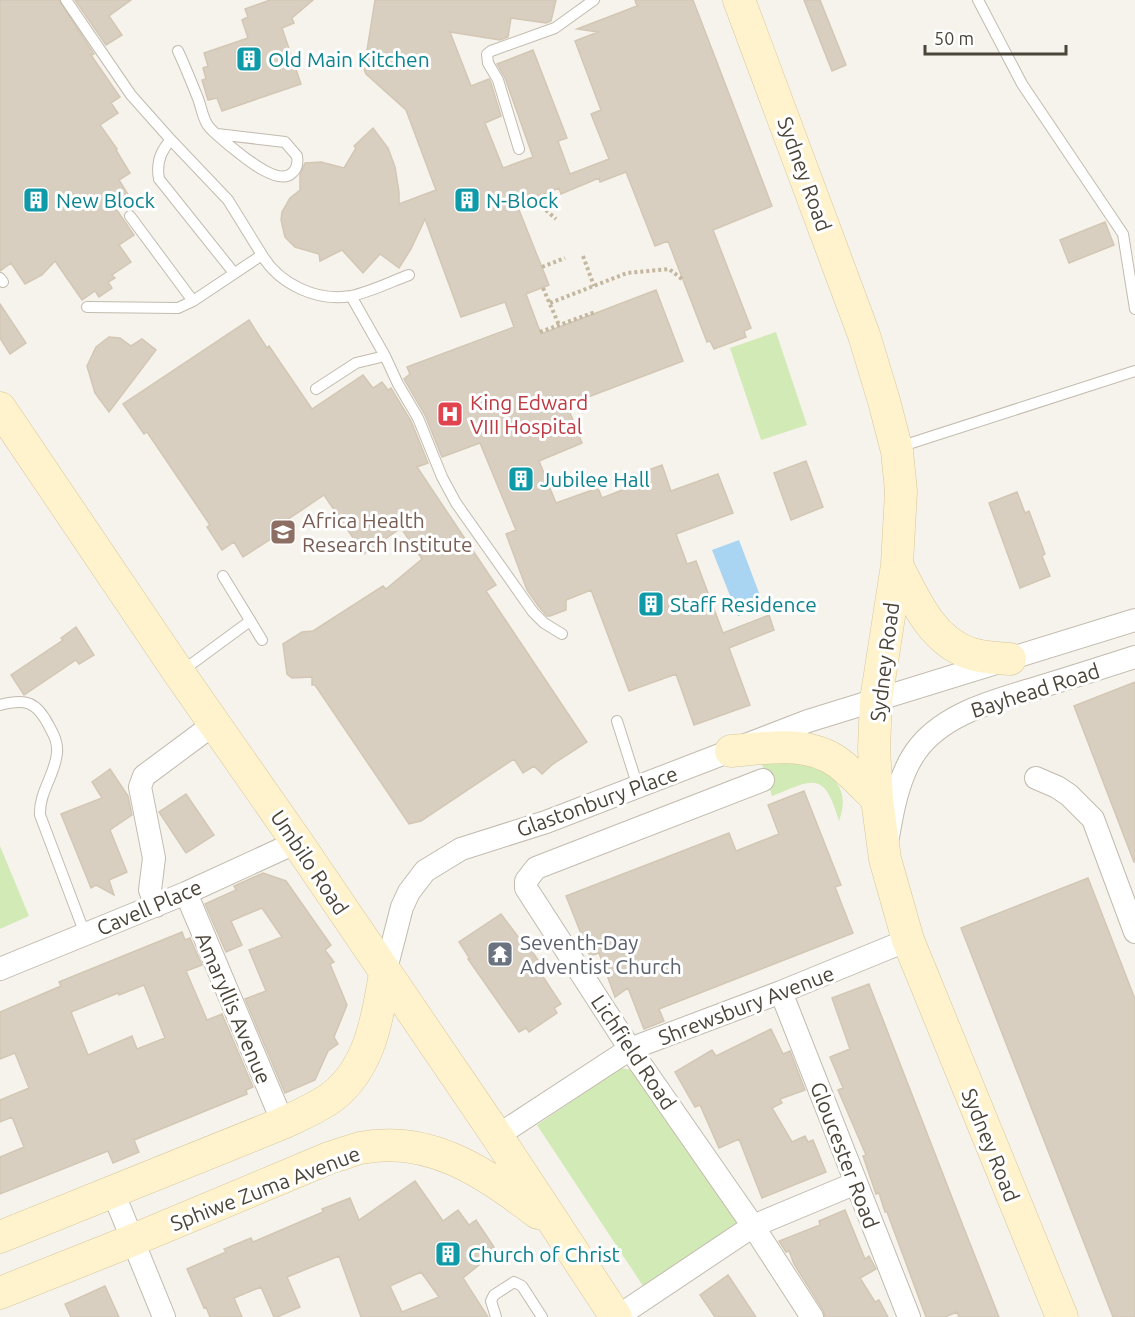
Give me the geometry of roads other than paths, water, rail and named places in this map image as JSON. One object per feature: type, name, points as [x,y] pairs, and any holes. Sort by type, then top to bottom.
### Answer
[{"type":"main road","name":"Sydney Road","points":[[739,0],[864,335],[896,448],[901,491],[897,565],[876,700],[874,749],[877,799],[885,859],[908,940],[1062,1317]]},
{"type":"main road","name":"Umbilo Road","points":[[0,408],[497,1136],[616,1317]]},
{"type":"main road","points":[[897,565],[919,608],[941,636],[956,648],[970,654],[988,658],[1010,658]]},
{"type":"main road","points":[[731,751],[788,746],[810,750],[828,756],[840,764],[877,799]]},
{"type":"main road","points":[[0,1237],[295,1118],[333,1096],[347,1081],[365,1054],[378,1021],[385,973]]},
{"type":"main road","points":[[295,1118],[329,1158]]},
{"type":"main road","name":"Sphiwe Zuma Avenue","points":[[0,1293],[329,1158],[377,1146],[425,1149],[450,1157],[497,1182],[555,1226]]},
{"type":"street","name":"Bayhead Road","points":[[876,700],[1135,620]]},
{"type":"street","name":"Bayhead Road","points":[[885,859],[892,815],[905,772],[919,747],[927,739],[961,715],[978,708],[1126,660]]},
{"type":"street","name":"Glastonbury Place","points":[[385,973],[402,907],[409,892],[425,871],[461,849],[546,822],[787,728],[876,700]]},
{"type":"street","points":[[156,906],[150,890],[154,858],[140,787],[141,782],[144,776],[214,724]]},
{"type":"street","points":[[1036,778],[1069,795],[1081,804],[1093,819],[1135,932]]},
{"type":"street","name":"Lichfield Road","points":[[763,780],[536,868],[526,880],[528,893],[630,1049],[753,1226],[812,1317]]},
{"type":"street","name":"Cavell Place","points":[[0,969],[156,906],[297,842]]},
{"type":"street","name":"Amaryllis Avenue","points":[[186,893],[295,1118]]},
{"type":"street","name":"Shrewsbury Avenue","points":[[497,1136],[630,1049],[781,992],[908,940]]},
{"type":"street","name":"Gloucester Road","points":[[781,992],[909,1317]]},
{"type":"street","points":[[616,1317],[753,1226],[856,1184]]},
{"type":"street","points":[[113,1192],[164,1317]]},
{"type":"lane","points":[[66,0],[131,95],[228,200],[262,255],[277,274],[308,292],[330,296],[351,296],[409,275]]},
{"type":"lane","points":[[519,149],[498,80],[488,63],[487,54],[555,28],[594,0]]},
{"type":"lane","points":[[978,0],[1022,84],[1123,234],[1135,309]]},
{"type":"lane","points":[[178,51],[207,124],[217,134],[247,159],[280,177],[291,174],[297,165],[297,156],[285,142],[217,134]]},
{"type":"lane","points":[[171,140],[160,153],[157,170],[159,179],[234,273]]},
{"type":"lane","points":[[130,216],[192,301]]},
{"type":"lane","points":[[87,307],[178,308],[262,255]]},
{"type":"lane","points":[[351,296],[418,418],[442,477],[456,503],[533,612],[544,623],[561,634]]},
{"type":"lane","points":[[316,389],[356,363],[386,356]]},
{"type":"lane","points":[[896,448],[1135,371]]},
{"type":"lane","points":[[223,576],[262,640]]},
{"type":"lane","points":[[179,673],[250,621]]},
{"type":"lane","points":[[0,705],[13,701],[31,704],[43,714],[56,738],[56,760],[41,798],[40,815],[85,934]]},
{"type":"lane","points":[[617,721],[638,787]]},
{"type":"lane","points":[[496,1317],[490,1301],[494,1295],[514,1282],[522,1286],[542,1317]]},
{"type":"water","points":[[739,540],[764,606],[738,616],[712,550]]},
{"type":"place","name":"Old Main Kitchen","points":[[249,59]]},
{"type":"place","name":"New Block","points":[[36,200]]},
{"type":"place","name":"N-Block","points":[[467,200]]},
{"type":"place","name":"King Edward VIII Hospital","points":[[450,414]]},
{"type":"place","name":"Jubilee Hall","points":[[521,479]]},
{"type":"place","name":"Africa Health Research Institute","points":[[283,532]]},
{"type":"place","name":"Staff Residence","points":[[651,604]]},
{"type":"place","name":"Seventh-Day Adventist Church","points":[[500,954]]},
{"type":"place","name":"Church of Christ","points":[[448,1254]]}]
